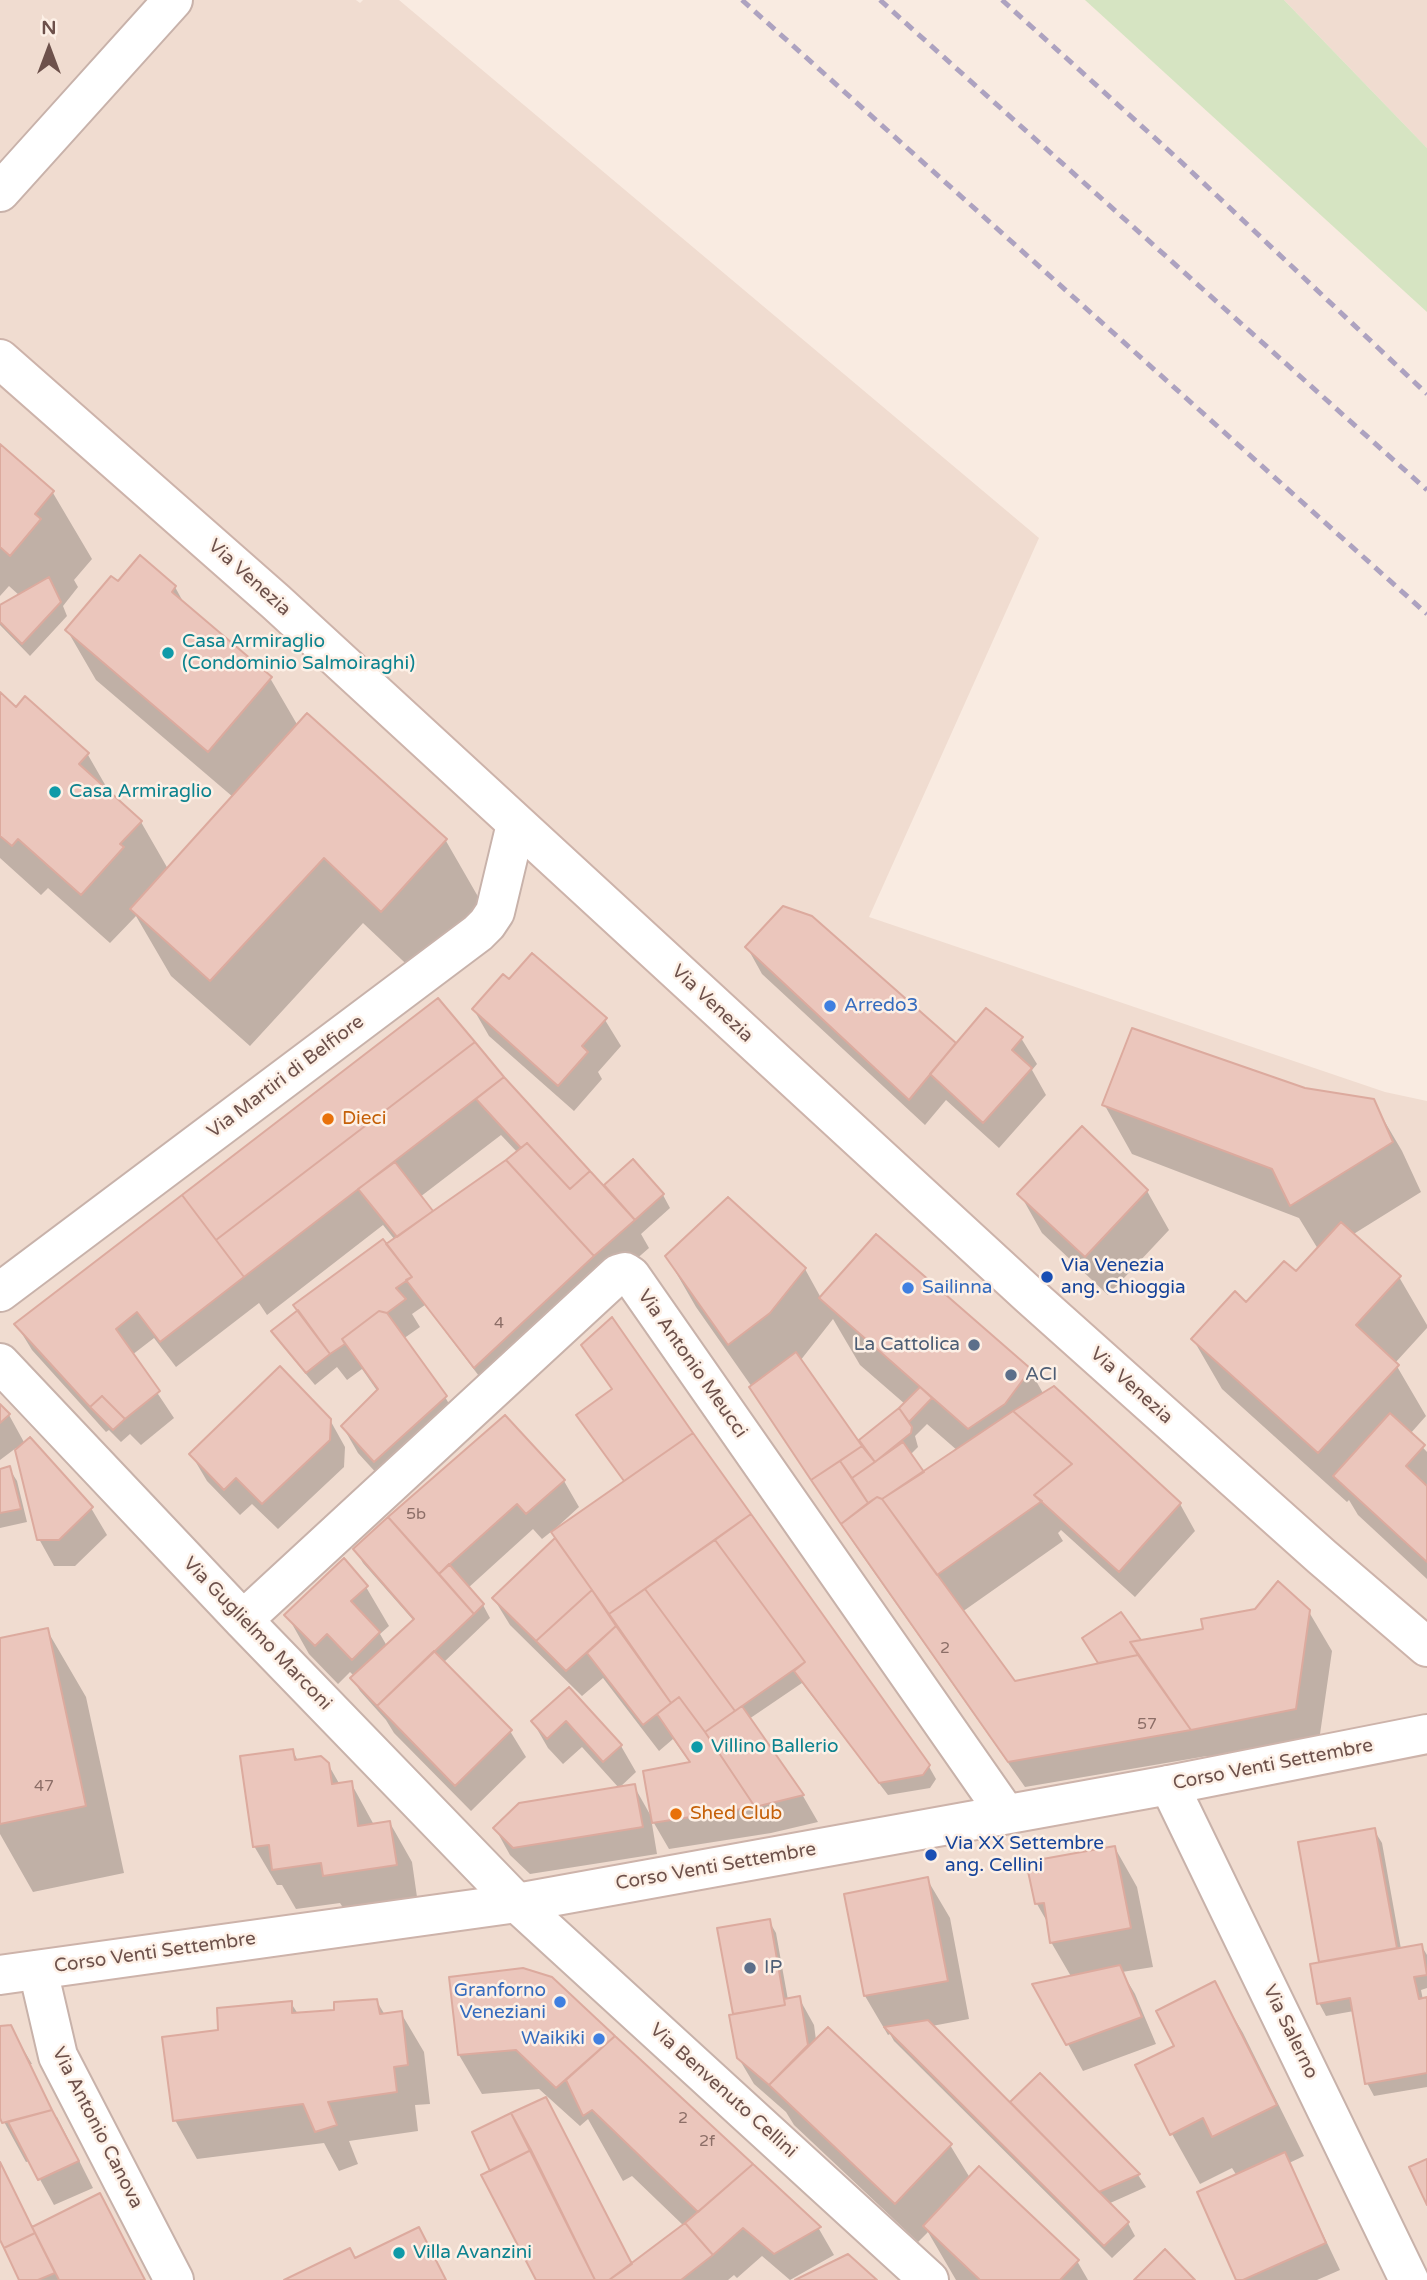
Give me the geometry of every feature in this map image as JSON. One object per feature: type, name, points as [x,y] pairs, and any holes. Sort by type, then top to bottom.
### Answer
[{"type":"street","points":[[0,192],[173,0]]},
{"type":"street","name":"Via Venezia","points":[[0,359],[276,602],[1028,1295],[1427,1647]]},
{"type":"street","name":"Via Martiri di Belfiore","points":[[0,1292],[478,933],[495,912],[516,824]]},
{"type":"street","name":"Via Antonio Meucci","points":[[243,1620],[618,1274],[625,1272],[631,1276],[1006,1814]]},
{"type":"street","name":"Via Guglielmo Marconi","points":[[0,1363],[243,1620],[517,1903]]},
{"type":"street","name":"Corso Venti Settembre","points":[[0,1975],[517,1903],[1170,1785],[1427,1734]]},
{"type":"street","name":"Via Salerno","points":[[1170,1785],[1409,2280]]},
{"type":"street","name":"Via Benvenuto Cellini","points":[[517,1903],[929,2280]]},
{"type":"street","name":"Via Antonio Canova","points":[[37,1970],[58,2056],[174,2280]]},
{"type":"shaded area","points":[[0,0],[356,0],[360,3],[363,0],[399,0],[1039,538],[869,917],[1385,1092],[1427,1101],[1427,2280],[0,2280]]},
{"type":"shaded area","points":[[1284,0],[1427,0],[1427,148]]},
{"type":"green space","points":[[1085,0],[1284,0],[1427,148],[1427,312]]},
{"type":"building","points":[[0,444],[54,491],[35,514],[41,519],[10,556],[0,547]]},
{"type":"building","name":"Casa Armiraglio (Condominio Salmoiraghi)","points":[[140,555],[176,586],[172,592],[272,677],[208,752],[65,630],[111,576],[118,581]]},
{"type":"building","points":[[49,577],[61,602],[22,644],[0,622],[0,605]]},
{"type":"building","name":"Casa Armiraglio","points":[[0,692],[16,707],[25,696],[89,753],[79,764],[142,821],[120,844],[124,847],[81,895],[18,839],[12,846],[0,836]]},
{"type":"building","points":[[307,713],[447,839],[381,912],[324,858],[210,981],[130,909]]},
{"type":"building","points":[[783,906],[812,916],[956,1043],[909,1100],[745,947]]},
{"type":"building","points":[[532,953],[607,1018],[582,1046],[588,1052],[558,1086],[472,1009],[503,974],[509,979]]},
{"type":"building","name":"Dieci","points":[[438,998],[475,1042],[216,1240],[182,1195]]},
{"type":"building","points":[[986,1008],[1023,1037],[1012,1050],[1032,1068],[983,1123],[930,1074]]},
{"type":"building","points":[[1132,1028],[1305,1088],[1374,1099],[1393,1142],[1290,1206],[1272,1169],[1102,1105]]},
{"type":"building","points":[[475,1042],[504,1077],[244,1277],[216,1240]]},
{"type":"building","points":[[504,1077],[590,1171],[570,1189],[527,1143],[521,1148],[476,1099]]},
{"type":"building","points":[[1082,1126],[1148,1190],[1085,1257],[1017,1194]]},
{"type":"building","points":[[527,1143],[570,1189],[590,1171],[635,1220],[594,1256],[506,1160]]},
{"type":"building","points":[[633,1159],[664,1194],[635,1220],[604,1185]]},
{"type":"building","points":[[506,1160],[594,1256],[474,1368],[406,1280],[412,1277],[386,1244]]},
{"type":"building","points":[[395,1162],[433,1211],[397,1237],[358,1189]]},
{"type":"building","points":[[182,1195],[244,1277],[160,1342],[137,1312],[116,1329],[160,1391],[125,1419],[102,1396],[90,1407],[14,1324]]},
{"type":"building","points":[[728,1197],[806,1268],[770,1313],[728,1345],[665,1256]]},
{"type":"building","points":[[1341,1222],[1401,1276],[1356,1325],[1399,1365],[1318,1453],[1191,1339],[1235,1291],[1246,1302],[1284,1261],[1296,1271]]},
{"type":"building","points":[[876,1234],[1031,1369],[1005,1404],[968,1429],[819,1298]]},
{"type":"building","points":[[383,1239],[412,1277],[396,1288],[406,1299],[387,1313],[379,1311],[342,1339],[345,1344],[330,1354],[293,1305]]},
{"type":"building","points":[[298,1310],[330,1354],[306,1373],[271,1331]]},
{"type":"building","points":[[379,1311],[387,1313],[447,1396],[374,1462],[341,1426],[378,1389],[342,1339]]},
{"type":"building","points":[[612,1317],[693,1433],[624,1481],[576,1415],[612,1389],[581,1345]]},
{"type":"building","points":[[796,1352],[862,1446],[811,1480],[749,1387]]},
{"type":"building","points":[[280,1366],[331,1419],[330,1440],[262,1504],[236,1478],[224,1490],[189,1454]]},
{"type":"building","points":[[1054,1386],[1181,1503],[1119,1572],[1034,1495],[1072,1464],[1013,1411]]},
{"type":"building","points":[[920,1387],[932,1398],[909,1422],[899,1408]]},
{"type":"building","points":[[102,1396],[125,1419],[113,1430],[90,1407]]},
{"type":"building","points":[[0,1404],[10,1414],[0,1423]]},
{"type":"building","points":[[899,1408],[912,1427],[911,1433],[875,1462],[859,1440]]},
{"type":"building","points":[[1013,1411],[1072,1464],[1034,1495],[1042,1501],[937,1575],[882,1499]]},
{"type":"building","points":[[1390,1413],[1425,1445],[1406,1466],[1427,1486],[1427,1562],[1333,1476]]},
{"type":"building","points":[[505,1415],[565,1480],[526,1514],[517,1504],[439,1574],[388,1517]]},
{"type":"building","points":[[693,1433],[751,1514],[609,1614],[551,1532]]},
{"type":"building","points":[[30,1437],[93,1507],[59,1540],[37,1540],[15,1450]]},
{"type":"building","points":[[903,1442],[924,1472],[882,1499],[877,1497],[868,1503],[852,1478]]},
{"type":"building","points":[[862,1446],[875,1462],[852,1478],[840,1461]]},
{"type":"building","points":[[840,1461],[868,1503],[841,1524],[811,1480]]},
{"type":"building","points":[[10,1466],[21,1509],[0,1513],[0,1469]]},
{"type":"building","points":[[877,1497],[882,1499],[1015,1681],[1138,1655],[1191,1730],[1008,1762],[841,1524]]},
{"type":"building","points":[[751,1514],[930,1765],[923,1775],[879,1783],[794,1671],[805,1662],[715,1540]]},
{"type":"building","points":[[388,1517],[474,1614],[377,1706],[350,1678],[414,1619],[353,1549]]},
{"type":"building","points":[[555,1538],[592,1590],[536,1641],[492,1598]]},
{"type":"building","points":[[715,1540],[805,1662],[735,1711],[645,1589]]},
{"type":"building","points":[[344,1558],[368,1586],[351,1601],[380,1632],[352,1660],[327,1634],[315,1646],[284,1615]]},
{"type":"building","points":[[449,1564],[484,1604],[474,1614],[439,1574]]},
{"type":"building","points":[[1278,1581],[1310,1610],[1296,1709],[1191,1730],[1130,1642],[1203,1629],[1201,1619],[1255,1609]]},
{"type":"building","points":[[645,1589],[735,1711],[705,1732],[679,1697],[671,1703],[609,1614]]},
{"type":"building","points":[[592,1590],[616,1626],[566,1671],[536,1641]]},
{"type":"building","points":[[1121,1612],[1141,1640],[1130,1642],[1138,1655],[1098,1663],[1082,1638]]},
{"type":"building","points":[[616,1626],[671,1703],[643,1725],[587,1653]]},
{"type":"building","points":[[48,1628],[86,1806],[0,1824],[0,1638]]},
{"type":"building","points":[[434,1651],[512,1730],[455,1786],[377,1706]]},
{"type":"building","points":[[569,1687],[622,1745],[603,1762],[566,1721],[547,1739],[531,1721]]},
{"type":"building","name":"Villino Ballerio","points":[[679,1697],[755,1807],[652,1823],[643,1771],[690,1762],[657,1714]]},
{"type":"building","points":[[742,1706],[804,1795],[755,1807],[705,1732]]},
{"type":"building","points":[[293,1749],[295,1760],[321,1756],[329,1763],[332,1784],[352,1781],[358,1826],[390,1821],[397,1865],[323,1876],[321,1863],[272,1870],[269,1845],[253,1847],[240,1756]]},
{"type":"building","points":[[635,1784],[643,1827],[513,1848],[493,1828],[519,1803]]},
{"type":"building","points":[[1375,1828],[1397,1948],[1319,1962],[1298,1842]]},
{"type":"building","points":[[1115,1846],[1131,1928],[1050,1943],[1044,1903],[1035,1904],[1026,1862]]},
{"type":"building","points":[[928,1877],[948,1981],[864,1996],[844,1894]]},
{"type":"building","points":[[770,1919],[785,2005],[733,2014],[717,1928]]},
{"type":"building","points":[[1422,1944],[1427,1975],[1414,1977],[1419,1999],[1427,1997],[1427,2073],[1365,2084],[1350,1998],[1317,2004],[1310,1964]]},
{"type":"building","points":[[1120,1965],[1142,2017],[1066,2045],[1032,1984]]},
{"type":"building","points":[[523,1968],[552,1977],[615,2036],[556,2088],[516,2050],[458,2055],[449,1977]]},
{"type":"building","points":[[1215,1981],[1277,2105],[1212,2137],[1203,2118],[1170,2135],[1135,2065],[1174,2046],[1156,2011]]},
{"type":"building","points":[[800,1996],[808,2045],[769,2085],[737,2058],[729,2015],[785,2005],[784,1999]]},
{"type":"building","points":[[377,1999],[380,2014],[402,2011],[408,2065],[394,2067],[397,2092],[328,2102],[337,2125],[315,2132],[303,2104],[173,2121],[162,2037],[218,2030],[217,2008],[292,2001],[292,2013],[334,2010],[334,2002]]},
{"type":"building","points":[[928,2020],[1129,2222],[1104,2246],[884,2027]]},
{"type":"building","points":[[11,2025],[52,2110],[2,2123],[0,2026]]},
{"type":"building","points":[[828,2027],[952,2144],[895,2204],[769,2085]]},
{"type":"building","points":[[615,2036],[753,2164],[698,2212],[592,2110],[583,2116],[566,2080]]},
{"type":"building","points":[[1040,2073],[1140,2174],[1099,2192],[1010,2102]]},
{"type":"building","points":[[546,2097],[632,2264],[609,2280],[595,2280],[511,2113]]},
{"type":"building","points":[[52,2110],[79,2161],[38,2180],[8,2122]]},
{"type":"building","points":[[511,2113],[531,2150],[490,2171],[472,2132]]},
{"type":"building","points":[[531,2150],[595,2280],[536,2280],[481,2175]]},
{"type":"building","points":[[1285,2152],[1326,2243],[1243,2280],[1236,2280],[1197,2192]]},
{"type":"building","points":[[1427,2159],[1427,2205],[1409,2167]]},
{"type":"building","points":[[0,2162],[35,2233],[4,2248],[0,2240]]},
{"type":"building","points":[[753,2164],[821,2227],[774,2254],[743,2228],[713,2255],[685,2223]]},
{"type":"building","points":[[979,2166],[1079,2260],[1060,2280],[980,2280],[923,2226]]},
{"type":"building","points":[[100,2193],[145,2280],[59,2280],[32,2227]]},
{"type":"building","points":[[685,2223],[713,2255],[681,2280],[609,2280]]},
{"type":"building","name":"Villa Avanzini","points":[[419,2227],[446,2280],[284,2280],[350,2248],[355,2258]]},
{"type":"building","points":[[35,2233],[55,2273],[38,2280],[19,2280],[4,2248]]},
{"type":"building","points":[[1165,2249],[1195,2280],[1134,2280]]},
{"type":"building","points":[[848,2254],[877,2280],[795,2280]]},
{"type":"railway","points":[[742,0],[1427,614]]},
{"type":"railway","points":[[880,0],[1427,490]]},
{"type":"railway","points":[[1002,0],[1177,158],[1427,394]]},
{"type":"place","name":"Casa Armiraglio (Condominio Salmoiraghi)","points":[[168,653]]},
{"type":"place","name":"Casa Armiraglio","points":[[55,792]]},
{"type":"place","name":"Arredo3","points":[[830,1006]]},
{"type":"place","name":"Dieci","points":[[328,1119]]},
{"type":"place","name":"Via Venezia ang. Chioggia","points":[[1047,1277]]},
{"type":"place","name":"Sailinna","points":[[908,1288]]},
{"type":"place","name":"La Cattolica","points":[[974,1345]]},
{"type":"place","name":"ACI","points":[[1011,1375]]},
{"type":"place","name":"Villino Ballerio","points":[[697,1747]]},
{"type":"place","name":"Shed Club","points":[[676,1814]]},
{"type":"place","name":"Via XX Settembre ang. Cellini","points":[[931,1855]]},
{"type":"place","name":"IP","points":[[750,1968]]},
{"type":"place","name":"Granforno Veneziani","points":[[560,2002]]},
{"type":"place","name":"Waikiki","points":[[599,2039]]},
{"type":"place","name":"Villa Avanzini","points":[[399,2253]]}]
